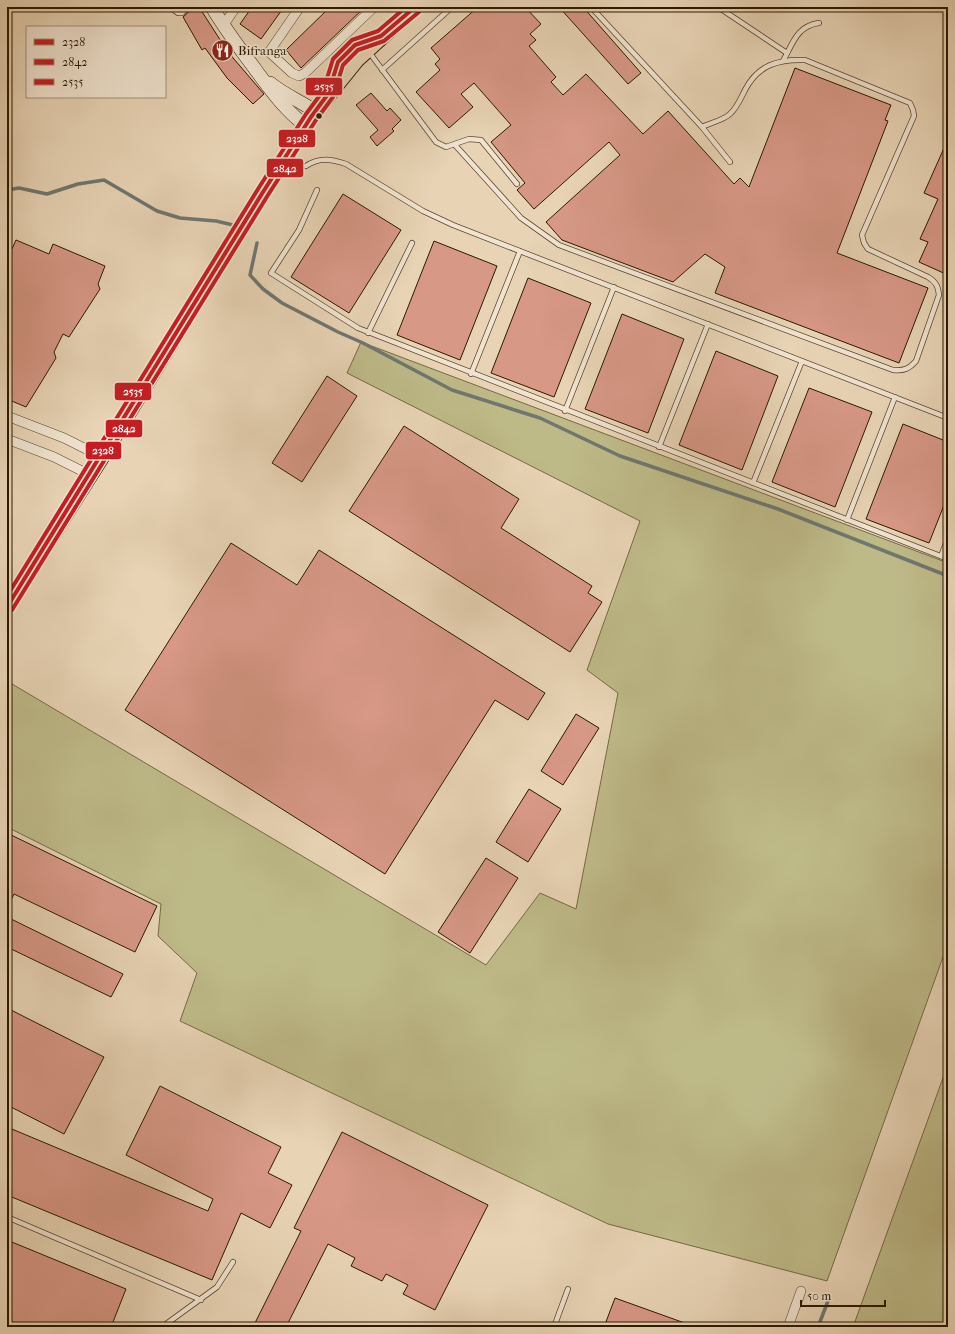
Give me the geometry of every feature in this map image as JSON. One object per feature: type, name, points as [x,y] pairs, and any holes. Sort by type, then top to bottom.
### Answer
[{"type":"main road","points":[[7,607],[102,457],[238,233],[306,126],[346,71],[415,7]]},
{"type":"street","points":[[212,7],[223,26],[287,110],[306,126]]},
{"type":"street","points":[[223,26],[236,7]]},
{"type":"street","points":[[300,7],[269,52],[296,75],[302,75],[305,73],[372,9]]},
{"type":"street","points":[[258,73],[279,90],[302,102],[316,112]]},
{"type":"street","points":[[7,416],[64,438],[102,457]]},
{"type":"street","points":[[7,439],[54,457],[90,475]]},
{"type":"street","points":[[788,1327],[801,1291]]},
{"type":"lane","points":[[170,7],[178,13],[182,13],[188,7]]},
{"type":"lane","points":[[382,70],[452,7]]},
{"type":"lane","points":[[591,7],[702,127],[730,162]]},
{"type":"lane","points":[[718,7],[787,53]]},
{"type":"lane","points":[[783,61],[802,28],[809,24],[819,23]]},
{"type":"lane","points":[[328,95],[338,62],[355,45],[382,36]]},
{"type":"lane","points":[[367,50],[436,142],[446,147],[469,139],[481,140],[517,184]]},
{"type":"lane","points":[[455,145],[521,218],[559,245],[789,333],[893,370],[902,371],[910,368],[916,361],[939,296],[938,288],[935,282],[928,277],[868,249],[864,243],[862,234],[914,116],[910,103],[805,60],[783,61],[774,63],[756,74],[736,108],[729,115],[702,127]]},
{"type":"lane","points":[[306,166],[321,159],[332,159],[346,164],[436,218],[948,418]]},
{"type":"lane","points":[[317,190],[299,230],[271,273],[368,333],[948,559]]},
{"type":"lane","points":[[368,333],[412,243]]},
{"type":"lane","points":[[471,374],[520,251]]},
{"type":"lane","points":[[565,410],[614,287]]},
{"type":"lane","points":[[659,447],[708,324]]},
{"type":"lane","points":[[753,484],[802,360]]},
{"type":"lane","points":[[847,520],[895,397]]},
{"type":"lane","points":[[941,556],[948,538]]},
{"type":"lane","points":[[7,1217],[201,1300]]},
{"type":"lane","points":[[162,1327],[217,1287],[233,1262]]},
{"type":"lane","points":[[554,1327],[568,1289]]},
{"type":"path","points":[[305,73],[328,95]]},
{"type":"shaded area","points":[[361,342],[948,563],[948,943],[827,1281],[608,1224],[180,1021],[197,973],[158,936],[161,904],[7,827],[7,681],[486,965],[540,893],[576,909],[618,693],[587,670],[640,521],[347,373]]},
{"type":"shaded area","points":[[948,1064],[948,1327],[853,1327]]},
{"type":"building","points":[[194,7],[199,7],[228,52],[264,94],[253,104],[227,78],[205,48],[202,50],[183,17]]},
{"type":"building","points":[[252,7],[284,7],[261,39],[240,24]]},
{"type":"building","points":[[330,7],[365,7],[301,68],[286,50]]},
{"type":"building","points":[[478,7],[525,7],[541,24],[530,34],[536,40],[529,46],[556,77],[551,82],[563,95],[586,74],[643,134],[668,111],[734,184],[740,178],[749,187],[795,68],[891,105],[885,120],[888,121],[837,253],[928,288],[899,363],[715,293],[725,267],[705,254],[673,282],[562,240],[546,222],[620,155],[609,142],[534,209],[517,190],[525,183],[491,142],[511,125],[474,83],[461,94],[473,107],[449,128],[416,92],[440,70],[435,64],[440,59],[431,48]]},
{"type":"building","points":[[559,7],[583,7],[641,73],[628,84]]},
{"type":"building","points":[[371,93],[387,111],[390,108],[401,120],[392,129],[394,131],[377,146],[370,137],[378,130],[356,105]]},
{"type":"building","points":[[948,139],[948,275],[919,262],[928,242],[920,239],[938,199],[924,193]]},
{"type":"building","points":[[343,194],[401,230],[349,313],[291,277]]},
{"type":"building","points":[[16,240],[49,254],[53,244],[105,266],[98,284],[100,289],[69,337],[63,334],[54,352],[56,358],[26,407],[7,399],[7,247],[12,249]]},
{"type":"building","points":[[434,241],[497,266],[460,360],[397,335]]},
{"type":"building","points":[[528,278],[591,303],[554,397],[491,373]]},
{"type":"building","points":[[622,314],[684,339],[648,433],[585,409]]},
{"type":"building","points":[[716,351],[778,376],[742,470],[679,445]]},
{"type":"building","points":[[327,376],[357,396],[302,482],[272,463]]},
{"type":"building","points":[[809,388],[872,412],[835,507],[772,482]]},
{"type":"building","points":[[903,424],[948,442],[948,495],[929,543],[866,519]]},
{"type":"building","points":[[404,426],[519,499],[501,528],[592,586],[588,593],[602,602],[570,652],[349,511]]},
{"type":"building","points":[[231,543],[297,585],[319,550],[545,693],[528,720],[495,700],[385,874],[125,710]]},
{"type":"building","points":[[576,714],[599,728],[563,785],[541,771]]},
{"type":"building","points":[[529,789],[561,809],[528,862],[496,842]]},
{"type":"building","points":[[7,833],[157,906],[135,952],[14,894],[7,908]]},
{"type":"building","points":[[486,858],[518,878],[470,953],[438,932]]},
{"type":"building","points":[[7,917],[123,974],[111,997],[7,947]]},
{"type":"building","points":[[7,1008],[104,1057],[64,1134],[7,1105]]},
{"type":"building","points":[[160,1086],[281,1147],[268,1173],[292,1185],[270,1228],[241,1213],[212,1280],[7,1195],[7,1127],[208,1211],[213,1199],[126,1155]]},
{"type":"building","points":[[342,1132],[488,1205],[435,1310],[403,1294],[408,1285],[386,1274],[382,1281],[351,1266],[355,1258],[328,1244],[286,1327],[253,1327],[301,1231],[294,1228]]},
{"type":"building","points":[[7,1240],[126,1289],[111,1327],[7,1327]]},
{"type":"building","points":[[615,1298],[693,1326],[604,1327]]},
{"type":"waterway","points":[[7,190],[19,188],[47,194],[78,184],[104,180],[157,211],[180,218],[216,221],[233,225]]},
{"type":"waterway","points":[[257,243],[250,275],[263,289],[282,303],[338,332],[363,343],[452,390],[540,418],[620,456],[778,509],[948,576]]},
{"type":"waterway","points":[[818,1327],[828,1301]]},
{"type":"transit line","name":"2535","points":[[7,596],[258,189],[306,114],[323,91],[333,59],[352,40],[378,31],[406,7]]},
{"type":"transit line","name":"2328","points":[[7,607],[263,192],[311,117],[328,94],[338,62],[355,45],[381,36],[415,7]]},
{"type":"transit line","name":"2842","points":[[12,610],[268,195],[316,120],[333,97],[343,65],[358,50],[384,41],[419,12]]},
{"type":"place","name":"Bifranga","points":[[222,50]]}]
